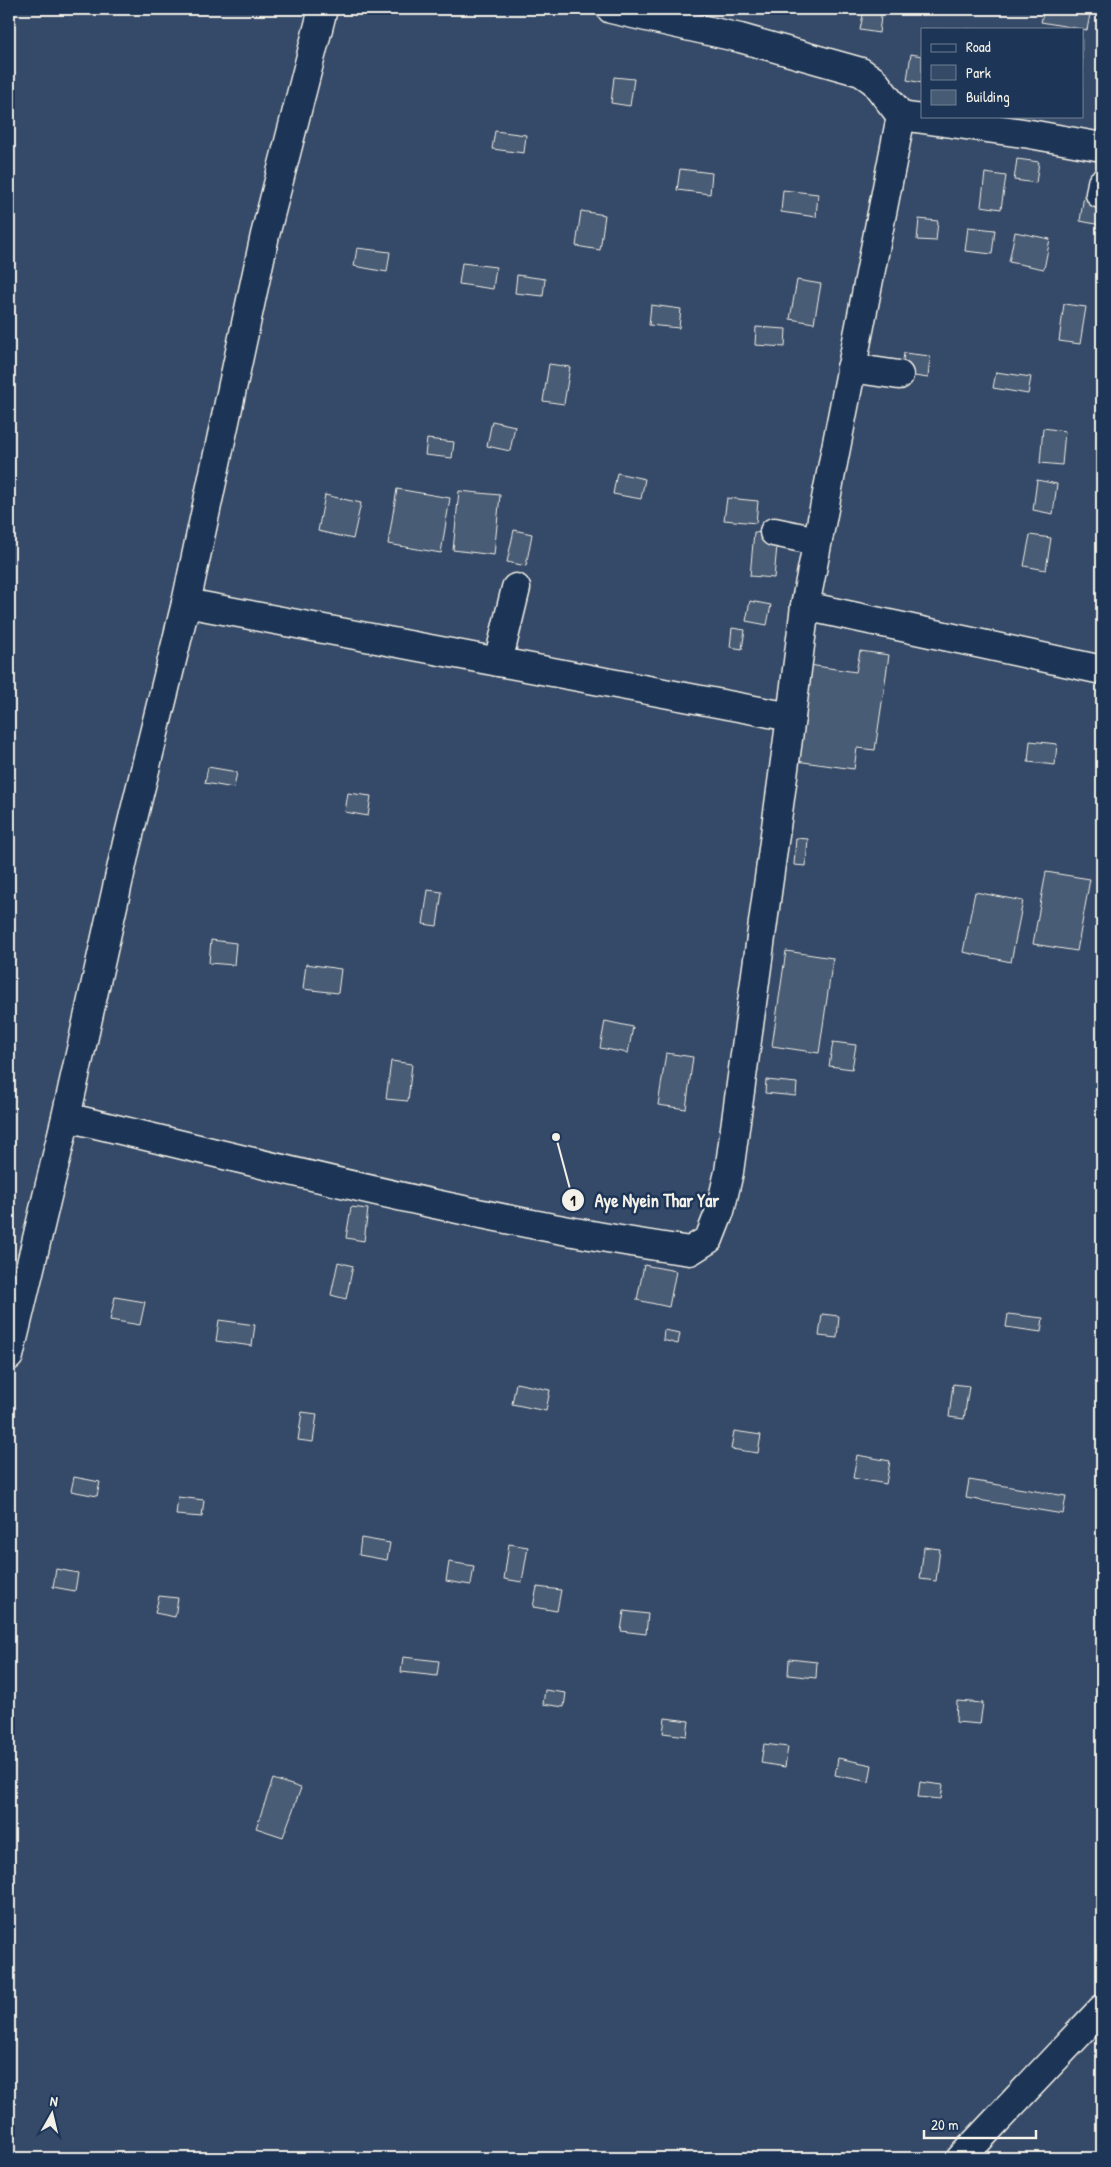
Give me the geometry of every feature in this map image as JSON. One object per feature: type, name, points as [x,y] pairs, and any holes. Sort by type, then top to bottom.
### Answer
[{"type":"street","points":[[9,1356],[66,1117],[126,847],[186,603],[265,235],[323,9]]},
{"type":"street","points":[[611,9],[740,38],[861,72],[874,81],[901,116],[1030,134],[1102,147]]},
{"type":"street","points":[[66,1117],[388,1193],[570,1232],[690,1251],[709,1239],[720,1211],[729,1172],[805,606],[901,116]]},
{"type":"street","points":[[851,368],[899,375]]},
{"type":"street","points":[[774,532],[817,541]]},
{"type":"street","points":[[498,662],[516,588]]},
{"type":"street","points":[[186,603],[791,717]]},
{"type":"street","points":[[805,606],[1102,670]]},
{"type":"street","points":[[961,2158],[1102,2009]]},
{"type":"green space","points":[[9,9],[1102,9],[1102,2158],[9,2158]]},
{"type":"building","points":[[864,9],[882,9],[879,33],[860,30]]},
{"type":"building","points":[[1044,9],[1091,9],[1087,30],[1041,22]]},
{"type":"building","points":[[911,54],[921,56],[921,83],[907,80]]},
{"type":"building","points":[[614,77],[634,79],[630,106],[611,103]]},
{"type":"building","points":[[495,131],[526,135],[524,153],[492,149]]},
{"type":"building","points":[[1017,159],[1039,162],[1036,183],[1014,180]]},
{"type":"building","points":[[680,169],[712,173],[710,194],[677,190]]},
{"type":"building","points":[[985,173],[1006,176],[1001,209],[981,206]]},
{"type":"building","points":[[783,190],[818,194],[816,217],[781,212]]},
{"type":"building","points":[[1084,195],[1102,198],[1101,225],[1080,221]]},
{"type":"building","points":[[581,211],[605,215],[600,250],[576,246]]},
{"type":"building","points":[[919,219],[938,221],[936,241],[917,240]]},
{"type":"building","points":[[968,227],[995,230],[992,254],[965,251]]},
{"type":"building","points":[[1015,232],[1050,239],[1044,269],[1009,262]]},
{"type":"building","points":[[357,248],[390,252],[387,272],[354,266]]},
{"type":"building","points":[[462,263],[496,267],[493,289],[459,284]]},
{"type":"building","points":[[517,275],[545,279],[543,296],[515,293]]},
{"type":"building","points":[[797,280],[821,284],[814,323],[790,319]]},
{"type":"building","points":[[1064,304],[1086,307],[1080,344],[1059,341]]},
{"type":"building","points":[[651,305],[681,309],[679,328],[649,325]]},
{"type":"building","points":[[756,327],[786,329],[785,347],[755,345]]},
{"type":"building","points":[[904,353],[930,356],[928,378],[901,374]]},
{"type":"building","points":[[549,364],[570,367],[564,404],[543,401]]},
{"type":"building","points":[[996,372],[1031,377],[1028,394],[993,388]]},
{"type":"building","points":[[492,421],[515,426],[510,451],[487,446]]},
{"type":"building","points":[[1043,428],[1065,431],[1062,465],[1040,463]]},
{"type":"building","points":[[427,439],[454,442],[452,458],[425,455]]},
{"type":"building","points":[[617,473],[645,479],[641,499],[613,494]]},
{"type":"building","points":[[1037,480],[1057,484],[1053,514],[1033,510]]},
{"type":"building","points":[[397,489],[450,498],[441,553],[388,544]]},
{"type":"building","points":[[459,491],[500,495],[494,555],[453,550]]},
{"type":"building","points":[[325,495],[361,503],[353,539],[318,531]]},
{"type":"building","points":[[727,498],[758,501],[756,523],[724,520]]},
{"type":"building","points":[[514,530],[532,534],[526,566],[507,562]]},
{"type":"building","points":[[754,532],[778,535],[774,578],[750,576]]},
{"type":"building","points":[[1030,535],[1051,538],[1046,570],[1024,566]]},
{"type":"building","points":[[750,601],[771,605],[767,625],[746,621]]},
{"type":"building","points":[[732,628],[745,630],[742,649],[730,647]]},
{"type":"building","points":[[860,651],[889,655],[875,750],[857,748],[854,769],[796,761],[809,665],[856,672]]},
{"type":"building","points":[[1030,741],[1057,744],[1055,765],[1028,762]]},
{"type":"building","points":[[208,767],[237,772],[234,788],[205,783]]},
{"type":"building","points":[[348,793],[371,796],[368,816],[345,812]]},
{"type":"building","points":[[796,838],[808,839],[806,866],[794,865]]},
{"type":"building","points":[[1046,872],[1090,879],[1077,951],[1033,944]]},
{"type":"building","points":[[428,890],[442,892],[437,926],[423,924]]},
{"type":"building","points":[[975,892],[1023,901],[1011,962],[963,952]]},
{"type":"building","points":[[211,940],[236,943],[234,965],[209,963]]},
{"type":"building","points":[[786,951],[833,958],[819,1053],[772,1046]]},
{"type":"building","points":[[306,964],[341,969],[338,993],[303,989]]},
{"type":"building","points":[[605,1021],[633,1027],[628,1053],[600,1048]]},
{"type":"building","points":[[833,1042],[856,1045],[852,1069],[829,1066]]},
{"type":"building","points":[[666,1053],[693,1057],[686,1109],[658,1105]]},
{"type":"building","points":[[391,1061],[412,1064],[408,1101],[386,1099]]},
{"type":"building","points":[[766,1080],[797,1083],[796,1096],[765,1093]]},
{"type":"building","points":[[351,1207],[368,1209],[364,1241],[346,1238]]},
{"type":"building","points":[[338,1262],[353,1266],[346,1299],[331,1295]]},
{"type":"building","points":[[644,1265],[676,1271],[669,1307],[637,1300]]},
{"type":"building","points":[[115,1297],[145,1302],[140,1325],[110,1320]]},
{"type":"building","points":[[822,1314],[839,1316],[837,1338],[819,1336]]},
{"type":"building","points":[[1008,1314],[1043,1318],[1041,1332],[1006,1327]]},
{"type":"building","points":[[219,1320],[255,1325],[252,1346],[216,1341]]},
{"type":"building","points":[[664,1330],[680,1333],[678,1344],[663,1340]]},
{"type":"building","points":[[516,1383],[550,1390],[546,1411],[512,1404]]},
{"type":"building","points":[[953,1384],[969,1386],[964,1419],[949,1417]]},
{"type":"building","points":[[302,1412],[317,1414],[313,1442],[298,1440]]},
{"type":"building","points":[[734,1431],[761,1435],[758,1453],[731,1449]]},
{"type":"building","points":[[857,1455],[890,1461],[886,1484],[853,1478]]},
{"type":"building","points":[[74,1477],[100,1482],[97,1496],[71,1491]]},
{"type":"building","points":[[969,1480],[1066,1496],[1063,1514],[966,1498]]},
{"type":"building","points":[[178,1497],[204,1500],[202,1517],[176,1515]]},
{"type":"building","points":[[361,1538],[390,1543],[387,1560],[359,1555]]},
{"type":"building","points":[[509,1544],[528,1547],[522,1582],[504,1579]]},
{"type":"building","points":[[924,1547],[940,1549],[936,1581],[920,1579]]},
{"type":"building","points":[[449,1562],[474,1566],[471,1585],[446,1581]]},
{"type":"building","points":[[56,1569],[78,1573],[75,1591],[53,1587]]},
{"type":"building","points":[[537,1587],[561,1590],[557,1611],[533,1607]]},
{"type":"building","points":[[159,1596],[178,1598],[175,1617],[155,1613]]},
{"type":"building","points":[[624,1611],[648,1614],[646,1634],[621,1631]]},
{"type":"building","points":[[403,1657],[439,1661],[437,1676],[401,1672]]},
{"type":"building","points":[[789,1659],[817,1662],[816,1678],[788,1675]]},
{"type":"building","points":[[545,1690],[566,1693],[564,1707],[543,1704]]},
{"type":"building","points":[[957,1701],[983,1703],[980,1724],[956,1722]]},
{"type":"building","points":[[665,1718],[689,1721],[687,1736],[663,1733]]},
{"type":"building","points":[[764,1744],[788,1747],[785,1767],[761,1763]]},
{"type":"building","points":[[838,1758],[872,1765],[869,1782],[835,1775]]},
{"type":"building","points":[[273,1779],[301,1788],[283,1837],[256,1828]]},
{"type":"building","points":[[920,1782],[943,1785],[941,1799],[918,1797]]},
{"type":"place","name":"Aye Nyein Thar Yar","points":[[556,1137]]}]
